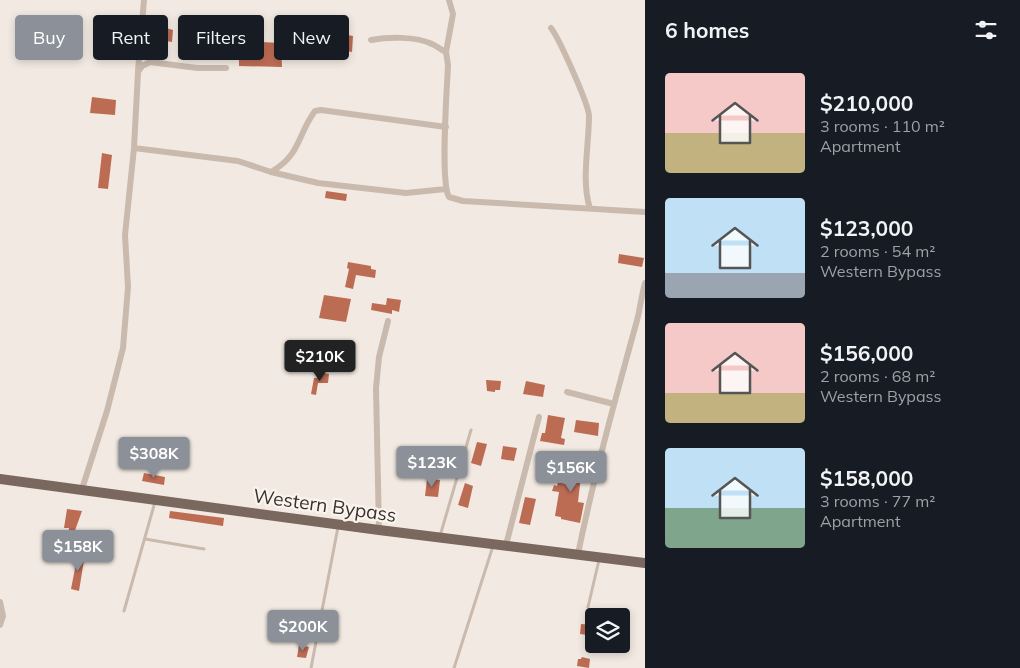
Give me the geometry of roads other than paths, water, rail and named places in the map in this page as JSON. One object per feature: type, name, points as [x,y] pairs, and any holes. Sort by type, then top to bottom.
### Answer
[{"type":"main road","name":"Western Bypass","points":[[0,479],[379,530],[645,561]]},
{"type":"street","points":[[82,489],[107,411],[123,348],[128,288],[125,235],[134,148],[144,0]]},
{"type":"street","points":[[449,0],[453,14],[446,52],[448,65],[446,189],[449,197],[463,201],[538,207],[645,212]]},
{"type":"street","points":[[552,28],[564,49],[589,109],[587,193],[590,208]]},
{"type":"street","points":[[371,40],[387,37],[422,41],[431,43],[446,52]]},
{"type":"street","points":[[138,72],[142,66],[150,62],[197,68],[226,68]]},
{"type":"street","points":[[271,172],[284,165],[293,154],[307,122],[315,111],[321,110],[446,127]]},
{"type":"street","points":[[134,148],[238,161],[271,172],[318,183],[406,193],[446,189]]},
{"type":"street","points":[[578,554],[594,478],[627,352],[637,322],[645,283]]},
{"type":"street","points":[[379,530],[376,388],[379,356],[388,321]]},
{"type":"street","points":[[568,392],[614,404]]},
{"type":"street","points":[[506,545],[539,417]]},
{"type":"street","points":[[0,602],[3,616],[0,625]]},
{"type":"lane","points":[[440,537],[471,430]]},
{"type":"lane","points":[[124,611],[156,499]]},
{"type":"lane","points":[[311,668],[339,524]]},
{"type":"lane","points":[[145,539],[204,549]]},
{"type":"lane","points":[[454,668],[494,543]]},
{"type":"lane","points":[[588,607],[600,557]]}]
